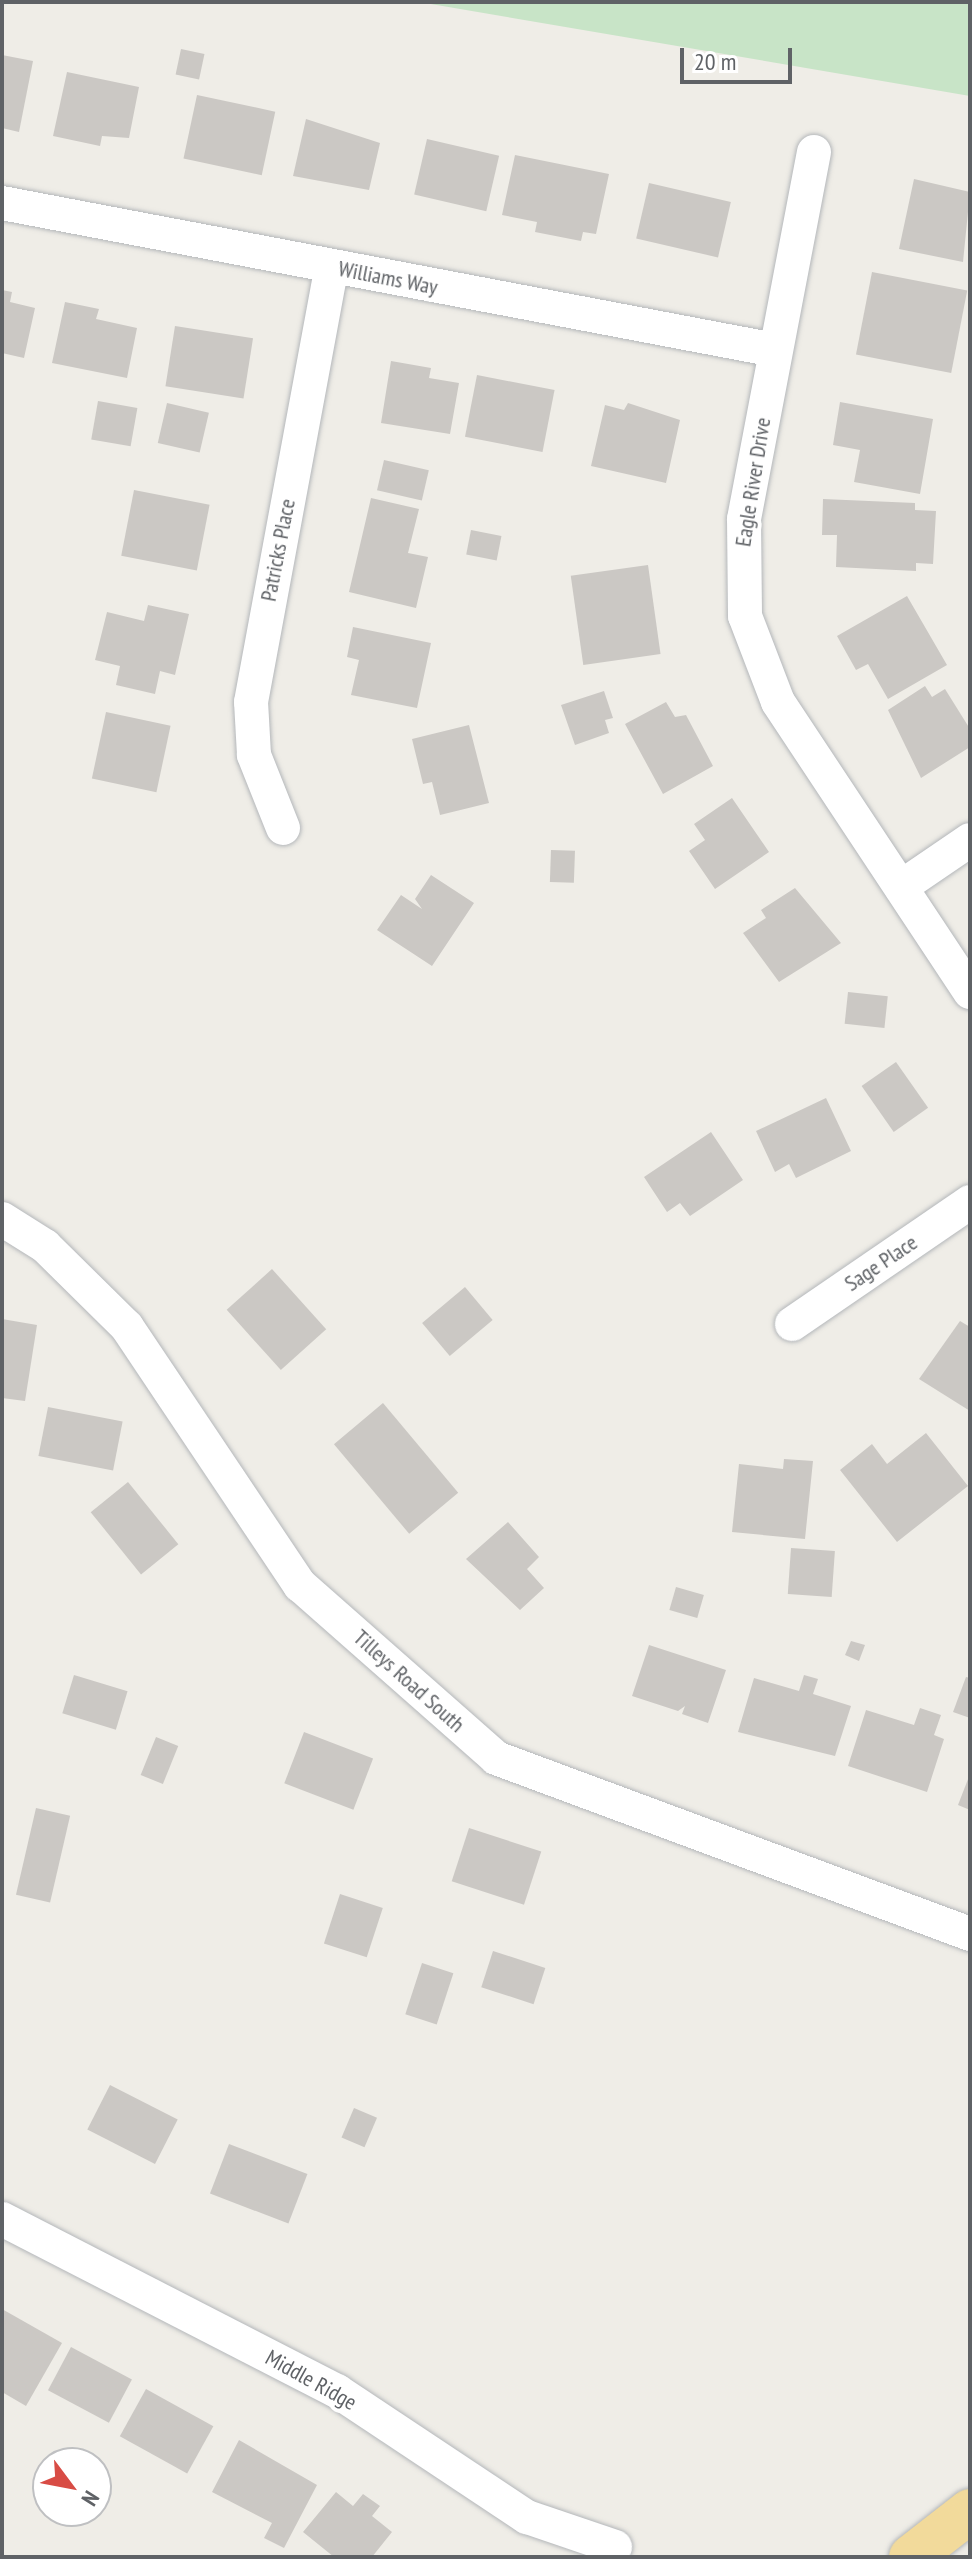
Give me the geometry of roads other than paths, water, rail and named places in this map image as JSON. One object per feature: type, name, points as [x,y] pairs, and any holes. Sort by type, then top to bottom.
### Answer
[{"type":"highway","points":[[911,2557],[970,2511]]},
{"type":"street","name":"Eagle River Drive","points":[[814,152],[741,542],[745,616],[778,702],[970,992]]},
{"type":"street","name":"Williams Way","points":[[2,203],[775,350]]},
{"type":"street","name":"Patricks Place","points":[[283,828],[257,768],[251,702],[332,267]]},
{"type":"street","points":[[901,887],[970,840]]},
{"type":"street","name":"Sage Place","points":[[792,1324],[970,1202]]},
{"type":"street","name":"Tilleys Road South","points":[[2,1219],[45,1246],[127,1327],[300,1585],[496,1758],[970,1934]]},
{"type":"street","name":"Middle Ridge","points":[[2,2219],[337,2391],[527,2517],[615,2547]]}]
